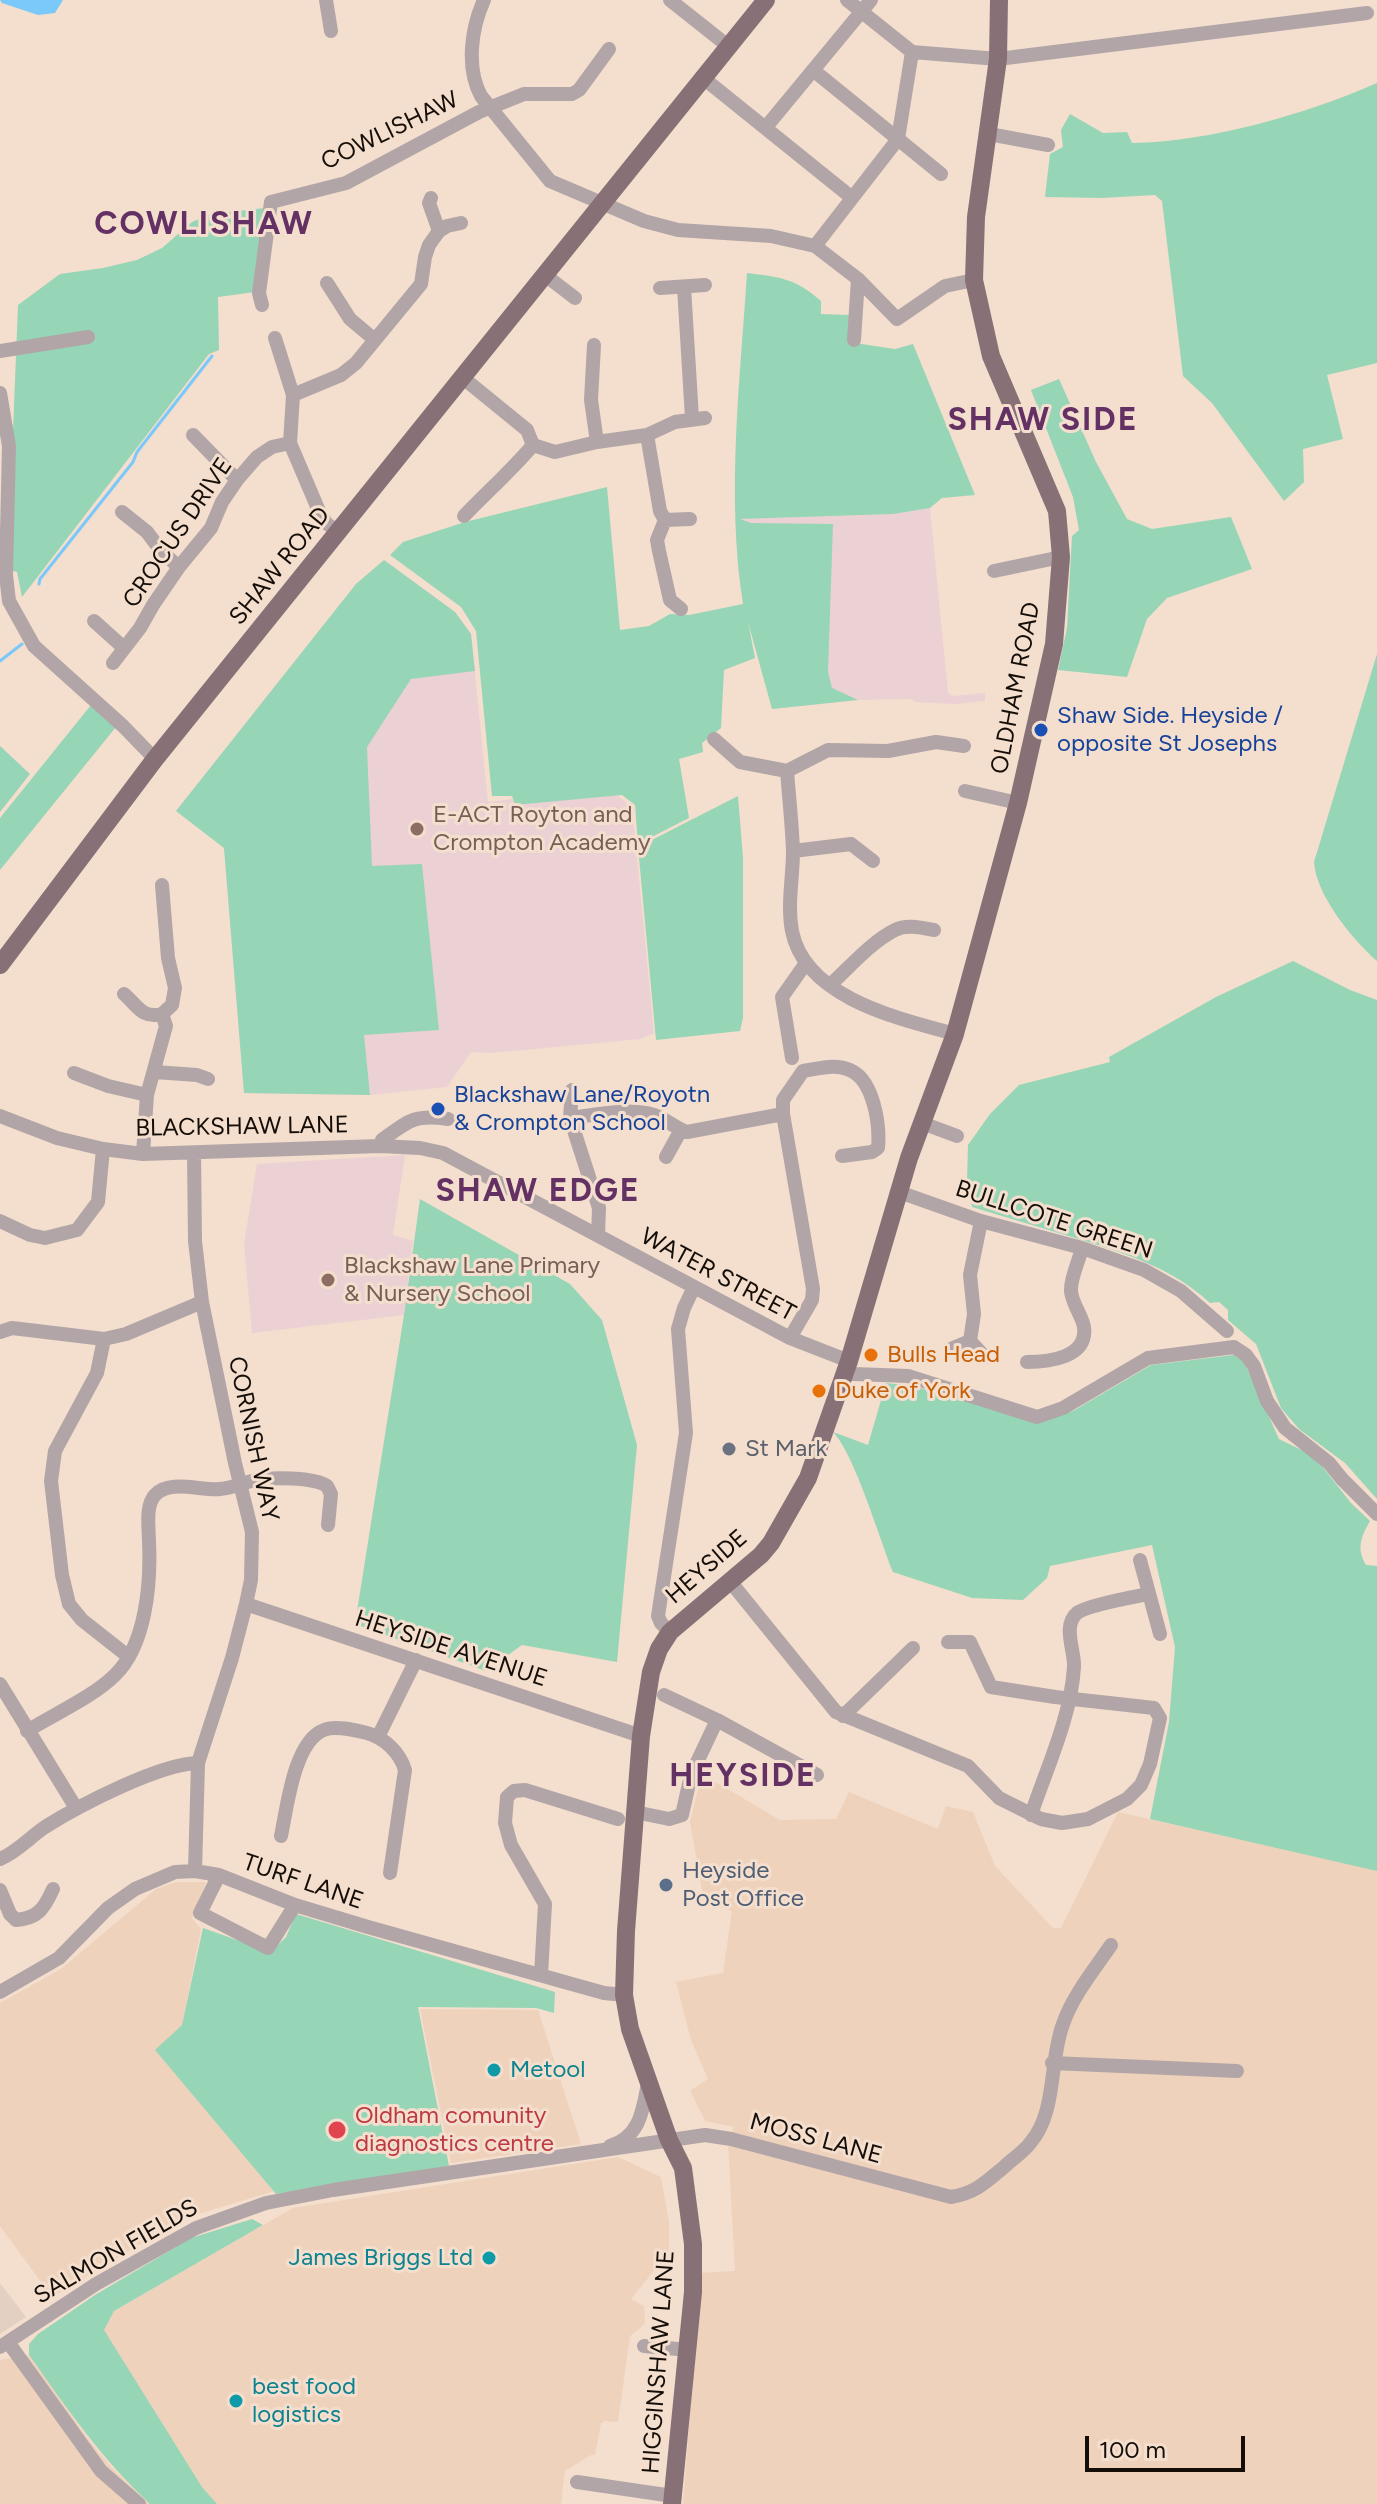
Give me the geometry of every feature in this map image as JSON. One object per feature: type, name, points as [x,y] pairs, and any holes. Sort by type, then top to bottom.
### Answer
[{"type":"main road","name":"SHAW ROAD","points":[[0,965],[155,759],[766,0]]},
{"type":"main road","name":"OLDHAM ROAD","points":[[899,1192],[955,1034],[1018,803],[1054,644],[1061,557],[1057,511],[991,356],[974,280],[976,217],[998,59],[999,0]]},
{"type":"main road","name":"HEYSIDE","points":[[624,1995],[626,1815],[651,1672],[659,1649],[670,1632],[761,1555],[808,1478],[847,1366],[899,1192]]},
{"type":"main road","name":"HIGGINSHAW LANE","points":[[624,1995],[630,2029],[669,2140],[683,2168],[693,2244],[689,2350],[672,2500]]},
{"type":"street","points":[[326,0],[331,31]]},
{"type":"street","points":[[484,0],[475,32],[473,81],[490,108],[550,181],[644,221],[678,230],[771,236],[815,246],[858,279],[897,319],[945,286],[974,280]]},
{"type":"street","points":[[670,0],[728,46]]},
{"type":"street","points":[[847,0],[866,6],[912,52],[998,59],[1367,13]]},
{"type":"street","points":[[766,127],[866,6]]},
{"type":"street","points":[[490,108],[524,94],[572,94],[579,90],[609,49]]},
{"type":"street","points":[[815,246],[898,139],[912,52]]},
{"type":"street","points":[[813,70],[941,174]]},
{"type":"street","points":[[702,77],[851,197]]},
{"type":"street","name":"COWLISHAW","points":[[262,305],[259,293],[271,202],[346,183],[490,108]]},
{"type":"street","points":[[989,134],[1048,145]]},
{"type":"street","points":[[431,198],[429,203],[439,231]]},
{"type":"street","points":[[293,395],[341,375],[356,363],[421,284],[429,245],[439,231],[461,223]]},
{"type":"street","points":[[545,275],[575,298]]},
{"type":"street","points":[[854,340],[858,279]]},
{"type":"street","points":[[327,283],[350,319],[375,340]]},
{"type":"street","points":[[660,288],[705,285]]},
{"type":"street","points":[[533,445],[555,452],[647,435],[698,418],[684,287]]},
{"type":"street","points":[[0,351],[88,337]]},
{"type":"street","points":[[275,338],[293,395],[290,443],[319,511],[326,523],[338,532]]},
{"type":"street","points":[[594,345],[591,400],[597,442]]},
{"type":"street","points":[[462,377],[527,430],[533,445]]},
{"type":"street","points":[[0,393],[9,446],[4,467],[4,602],[34,646],[155,759]]},
{"type":"street","points":[[193,435],[237,480]]},
{"type":"street","points":[[647,435],[660,511],[665,520]]},
{"type":"street","name":"CROCUS DRIVE","points":[[113,663],[140,628],[179,567],[211,528],[222,502],[237,480],[257,457],[272,447],[290,443]]},
{"type":"street","points":[[464,516],[533,445]]},
{"type":"street","points":[[122,512],[147,532],[162,552],[179,567]]},
{"type":"street","points":[[665,520],[690,519]]},
{"type":"street","points":[[665,520],[657,540],[670,600],[681,609]]},
{"type":"street","points":[[994,571],[1061,557]]},
{"type":"street","points":[[94,621],[124,648]]},
{"type":"street","points":[[714,739],[740,762],[787,771],[828,750],[888,751],[936,742],[964,746]]},
{"type":"street","points":[[787,771],[793,851],[792,932],[806,963],[830,985],[863,1006],[955,1034]]},
{"type":"street","points":[[965,791],[1018,803]]},
{"type":"street","points":[[793,851],[851,844],[873,861]]},
{"type":"street","points":[[124,994],[140,1012],[152,1016],[162,1014],[172,1005],[175,988],[168,958],[162,885]]},
{"type":"street","points":[[830,985],[863,954],[897,929],[918,927],[934,930]]},
{"type":"street","points":[[792,1058],[782,997],[806,963]]},
{"type":"street","points":[[143,1154],[147,1095],[166,1026],[162,1014]]},
{"type":"street","points":[[790,1338],[812,1300],[813,1289],[783,1107],[803,1071],[838,1067],[852,1070],[869,1093],[878,1148],[872,1152],[842,1156]]},
{"type":"street","points":[[155,1072],[197,1075],[208,1079]]},
{"type":"street","points":[[74,1073],[108,1086],[147,1095]]},
{"type":"street","points":[[572,1090],[570,1118],[599,1208],[598,1236]]},
{"type":"street","points":[[666,1157],[684,1131],[783,1107]]},
{"type":"street","points":[[570,1118],[624,1111],[641,1112],[655,1115],[684,1131]]},
{"type":"street","name":"BLACKSHAW LANE","points":[[0,1116],[57,1138],[103,1149],[143,1154],[380,1146],[420,1148],[443,1153]]},
{"type":"street","points":[[380,1146],[382,1140],[415,1118],[448,1119]]},
{"type":"street","points":[[922,1123],[957,1136]]},
{"type":"street","points":[[0,1221],[45,1238],[77,1230],[98,1202],[103,1149]]},
{"type":"street","name":"CORNISH WAY","points":[[194,1153],[195,1241],[202,1302],[252,1532],[251,1580],[246,1604],[198,1763],[195,1871]]},
{"type":"street","name":"WATER STREET","points":[[443,1153],[847,1366],[854,1374],[908,1376],[1037,1417],[1063,1408],[1148,1358],[1234,1347],[1246,1355],[1254,1366],[1267,1401],[1285,1428],[1329,1463],[1377,1514]]},
{"type":"street","name":"BULLCOTE GREEN","points":[[899,1192],[981,1221],[1123,1261],[1164,1279],[1197,1303],[1227,1331]]},
{"type":"street","points":[[970,1341],[974,1314],[970,1275],[981,1221]]},
{"type":"street","points":[[1027,1362],[1060,1359],[1072,1352],[1083,1336],[1084,1327],[1071,1291],[1082,1248]]},
{"type":"street","points":[[670,1632],[658,1616],[686,1433],[678,1329],[694,1287]]},
{"type":"street","points":[[0,1332],[12,1328],[104,1339],[126,1334],[202,1302]]},
{"type":"street","points":[[104,1339],[97,1373],[55,1451],[51,1481],[62,1575],[69,1604],[82,1620],[129,1657]]},
{"type":"street","points":[[951,1349],[970,1341]]},
{"type":"street","points":[[970,1341],[985,1357]]},
{"type":"street","points":[[27,1731],[116,1675],[129,1657],[147,1604],[150,1563],[148,1519],[152,1499],[167,1488],[218,1489],[254,1480],[274,1479],[323,1483],[331,1494],[328,1525]]},
{"type":"street","points":[[1140,1560],[1160,1634]]},
{"type":"street","points":[[729,1580],[836,1712],[968,1766],[999,1798],[1031,1815],[1062,1823],[1088,1819],[1127,1799],[1141,1785],[1150,1764],[1160,1718],[1154,1708],[991,1687],[970,1642],[948,1642]]},
{"type":"street","points":[[1031,1815],[1070,1699],[1075,1662],[1070,1637],[1071,1622],[1076,1613],[1148,1594]]},
{"type":"street","name":"HEYSIDE AVENUE","points":[[246,1604],[641,1736]]},
{"type":"street","points":[[843,1716],[913,1648]]},
{"type":"street","points":[[378,1737],[416,1660]]},
{"type":"street","points":[[0,1684],[76,1808]]},
{"type":"street","points":[[664,1695],[717,1720],[817,1775]]},
{"type":"street","points":[[541,1975],[545,1904],[507,1836],[504,1809],[507,1797],[514,1791],[525,1790],[590,1810],[669,1819],[682,1815],[691,1775],[717,1720]]},
{"type":"street","points":[[281,1836],[300,1756],[311,1738],[321,1730],[330,1728],[364,1732],[378,1737],[401,1757],[405,1770],[390,1873]]},
{"type":"street","points":[[0,1859],[76,1808],[142,1779],[187,1763],[198,1763]]},
{"type":"street","name":"TURF LANE","points":[[0,1992],[59,1958],[108,1908],[135,1889],[175,1872],[195,1871],[219,1875],[295,1905],[604,1993],[624,1995]]},
{"type":"street","points":[[219,1875],[200,1913],[268,1948],[295,1905]]},
{"type":"street","points":[[0,1890],[10,1914],[16,1920],[30,1919],[43,1911],[53,1889]]},
{"type":"street","points":[[1111,1945],[1062,2024],[1052,2063],[1237,2071]]},
{"type":"street","name":"MOSS LANE","points":[[669,2140],[705,2135],[731,2139],[951,2197],[969,2194],[1032,2142],[1049,2102],[1052,2063]]},
{"type":"street","name":"SALMON FIELDS","points":[[591,2153],[617,2144],[632,2133],[642,2117],[648,2081]]},
{"type":"street","name":"SALMON FIELDS","points":[[4,2345],[96,2284],[196,2228],[266,2203],[333,2190],[669,2140]]},
{"type":"street","name":"SALMON FIELDS","points":[[628,2147],[659,2150],[683,2168]]},
{"type":"street","points":[[4,2345],[101,2471],[139,2504]]},
{"type":"street","points":[[644,2346],[689,2350]]},
{"type":"street","points":[[577,2482],[672,2500]]},
{"type":"shaded area","points":[[930,508],[948,693],[953,696],[985,693],[985,701],[956,704],[915,702],[911,699],[858,700],[772,709],[738,571],[736,519],[893,514]]},
{"type":"shaded area","name":"E-ACT Royton and Crompton Academy","points":[[384,560],[455,612],[471,634],[488,802],[512,799],[515,805],[617,795],[632,807],[654,1033],[640,1039],[492,1053],[471,1052],[447,1087],[370,1095],[244,1093],[224,848],[176,811],[356,584]]},
{"type":"shaded area","name":"Blackshaw Lane Primary & Nursery School","points":[[405,1155],[393,1235],[413,1241],[404,1315],[252,1333],[244,1244],[257,1164]]},
{"type":"shaded area","points":[[702,1774],[780,1820],[836,1819],[849,1792],[938,1829],[946,1806],[973,1812],[995,1866],[1053,1928],[1061,1928],[1118,1812],[1377,1870],[1377,2504],[683,2504],[701,2273],[735,2271],[728,2143],[734,2127],[705,2121],[690,2091],[708,2079],[691,2040],[676,1982],[723,1973],[732,1911],[704,1901],[690,1822]]},
{"type":"shaded area","points":[[176,1882],[206,1882],[192,1918],[201,1929],[182,2025],[156,2051],[274,2191],[182,2219],[52,2297],[0,2226],[0,2003],[61,1969],[156,1889]]},
{"type":"shaded area","points":[[420,2009],[538,2010],[581,2144],[451,2163]]},
{"type":"shaded area","points":[[618,2157],[661,2177],[669,2222],[669,2252],[631,2299],[644,2306],[645,2324],[630,2336],[618,2422],[601,2423],[595,2455],[565,2471],[561,2504],[217,2504],[202,2487],[103,2330],[114,2311],[293,2208]]},
{"type":"shaded area","points":[[0,2283],[26,2317],[0,2334]]},
{"type":"shaded area","points":[[29,2355],[89,2440],[114,2470],[150,2504],[0,2504],[0,2360]]},
{"type":"green space","points":[[1377,83],[1377,363],[1327,375],[1343,439],[1303,449],[1304,482],[1284,501],[1212,403],[1183,376],[1162,201],[1155,195],[1045,197],[1050,154],[1063,147],[1061,130],[1070,114],[1103,133],[1127,132],[1132,143],[1193,138],[1289,115]]},
{"type":"green space","points":[[265,208],[255,292],[218,297],[219,350],[209,354],[22,597],[17,572],[13,571],[12,456],[18,305],[60,274],[137,260],[162,248],[192,222],[211,214]]},
{"type":"green space","points":[[747,273],[778,278],[803,287],[821,301],[821,314],[849,315],[848,342],[895,349],[913,344],[975,495],[942,498],[930,508],[893,514],[740,519],[751,523],[833,524],[828,672],[832,688],[858,700],[772,709],[748,622],[755,658],[724,670],[721,728],[702,743],[703,752],[679,759],[689,818],[638,844],[635,805],[622,795],[515,805],[512,796],[492,796],[476,631],[461,607],[390,555],[403,542],[465,522],[607,487],[620,630],[649,626],[670,614],[689,615],[743,604],[735,522],[735,480]]},
{"type":"green space","points":[[1059,379],[1096,462],[1127,519],[1152,529],[1231,517],[1252,569],[1167,598],[1147,619],[1127,677],[1058,670],[1067,628],[1072,536],[1079,530],[1073,497],[1031,390]]},
{"type":"green space","points":[[384,560],[455,612],[471,634],[475,671],[411,679],[367,747],[372,866],[422,864],[439,1030],[364,1035],[370,1095],[244,1093],[224,848],[176,811],[356,584]]},
{"type":"green space","points":[[1377,654],[1377,961],[1347,929],[1328,902],[1316,875],[1314,862]]},
{"type":"green space","points":[[91,705],[116,727],[0,870],[0,818]]},
{"type":"green space","points":[[0,746],[30,774],[0,812]]},
{"type":"green space","points":[[738,796],[743,858],[743,1018],[740,1031],[656,1040],[638,847]]},
{"type":"green space","points":[[1293,961],[1377,1000],[1377,1499],[1345,1463],[1299,1429],[1281,1408],[1256,1344],[1228,1320],[1228,1310],[1219,1302],[1210,1303],[1179,1279],[1128,1255],[972,1207],[967,1182],[968,1145],[990,1114],[1019,1085],[1110,1062],[1109,1057],[1216,997]]},
{"type":"green space","points":[[420,1199],[570,1284],[602,1320],[637,1445],[617,1662],[522,1645],[486,1671],[355,1624]]},
{"type":"green space","points":[[1233,1355],[1242,1360],[1247,1368],[1279,1439],[1314,1456],[1351,1503],[1370,1521],[1360,1548],[1366,1565],[1377,1566],[1377,1871],[1150,1819],[1169,1722],[1175,1647],[1152,1545],[1050,1566],[1047,1578],[1023,1600],[972,1598],[893,1572],[858,1477],[833,1432],[868,1445],[886,1383],[913,1386],[1039,1421],[1073,1411],[1151,1365]]},
{"type":"green space","points":[[296,1914],[555,1992],[554,2013],[536,2008],[418,2007],[449,2166],[276,2194],[155,2050],[182,2025],[203,1928],[271,1952],[286,1937]]},
{"type":"green space","points":[[252,2219],[263,2225],[114,2311],[104,2330],[202,2487],[217,2504],[150,2504],[100,2451],[71,2414],[29,2355],[29,2344],[38,2334],[95,2295],[191,2238]]},
{"type":"water","points":[[0,0],[63,0],[55,13],[38,15]]},
{"type":"waterway","points":[[39,584],[212,356]]},
{"type":"waterway","points":[[0,661],[22,644]]},
{"type":"place","name":"Shaw Side. Heyside / opposite St Josephs","points":[[1041,730]]},
{"type":"place","name":"E-ACT Royton and Crompton Academy","points":[[417,829]]},
{"type":"place","name":"Blackshaw Lane/Royotn & Crompton School","points":[[438,1109]]},
{"type":"place","name":"Blackshaw Lane Primary & Nursery School","points":[[328,1280]]},
{"type":"place","name":"Bulls Head","points":[[871,1355]]},
{"type":"place","name":"Duke of York","points":[[819,1391]]},
{"type":"place","name":"St Mark","points":[[729,1449]]},
{"type":"place","name":"Heyside Post Office","points":[[666,1885]]},
{"type":"place","name":"Metool","points":[[494,2070]]},
{"type":"place","name":"Oldham comunity diagnostics centre","points":[[337,2130]]},
{"type":"place","name":"James Briggs Ltd","points":[[489,2258]]},
{"type":"place","name":"best food logistics","points":[[236,2401]]},
{"type":"district","name":"COWLISHAW","points":[[204,225]]},
{"type":"district","name":"SHAW SIDE","points":[[1043,421]]},
{"type":"district","name":"SHAW EDGE","points":[[538,1192]]},
{"type":"district","name":"HEYSIDE","points":[[743,1777]]}]
